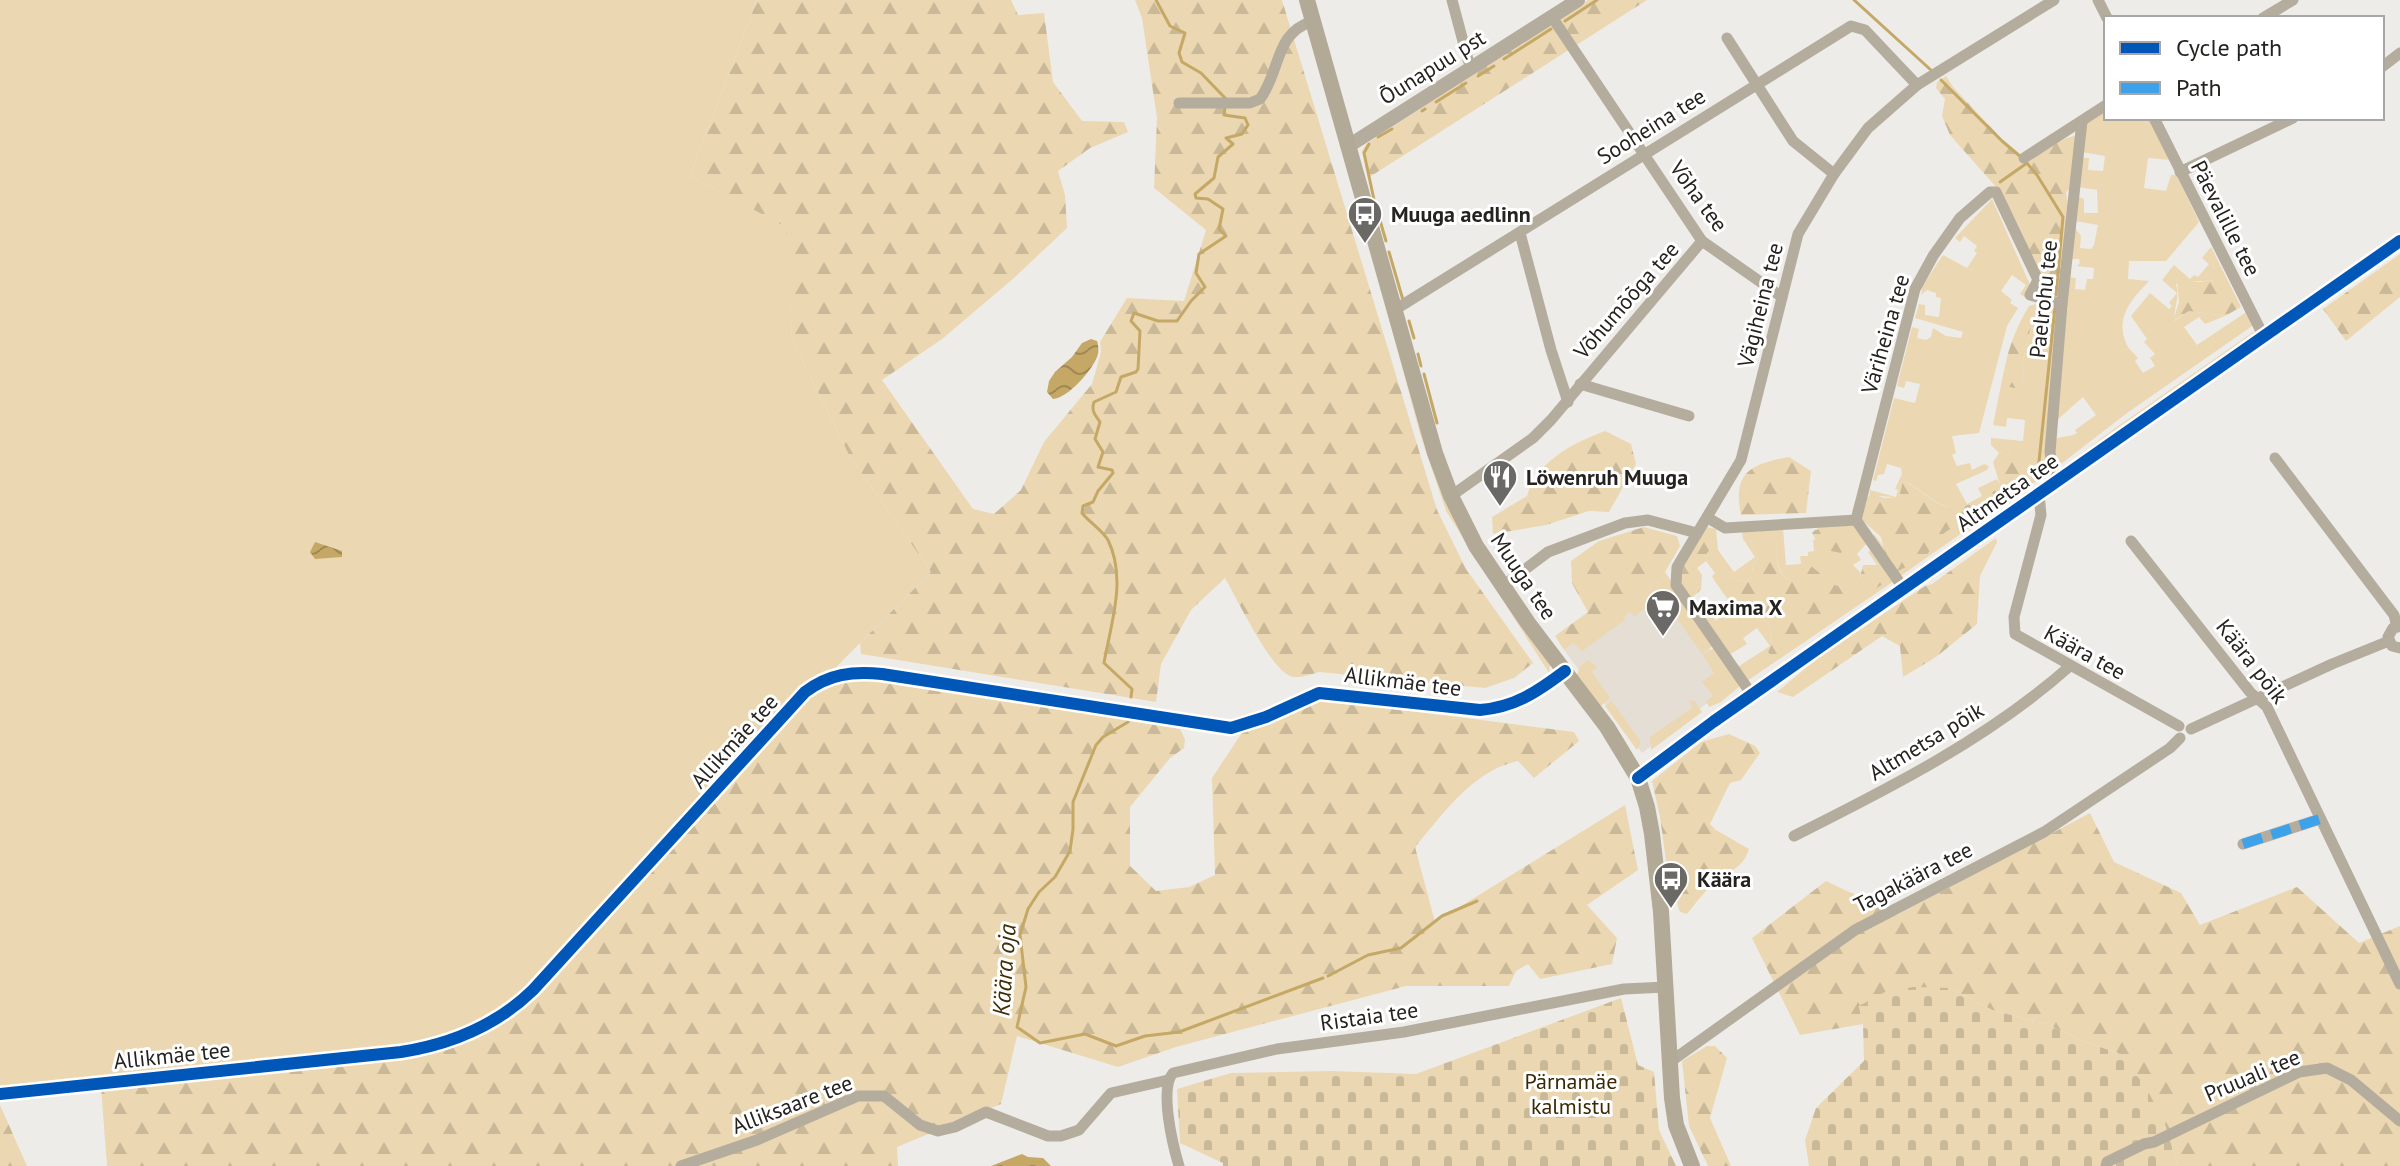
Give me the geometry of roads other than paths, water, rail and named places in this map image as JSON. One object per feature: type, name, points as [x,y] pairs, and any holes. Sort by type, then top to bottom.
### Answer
[{"type":"main road","name":"Muuga tee","points":[[1307,0],[1435,453],[1451,496],[1476,546],[1607,727],[1638,778],[1652,834],[1676,1125],[1692,1166]]},
{"type":"street","points":[[1452,0],[1468,60],[1473,68]]},
{"type":"street","name":"Õunapuu pst","points":[[1350,145],[1578,0]]},
{"type":"street","name":"Vägiheina tee","points":[[1752,695],[1676,585],[1677,567],[1741,460],[1801,226],[1868,128],[1917,85],[2054,0]]},
{"type":"street","points":[[2266,16],[2293,0]]},
{"type":"street","name":"Võha tee","points":[[1552,17],[1702,241],[1782,297]]},
{"type":"street","points":[[1179,103],[1250,103],[1260,99],[1296,27],[1313,21]]},
{"type":"street","name":"Sooheina tee","points":[[1396,309],[1844,30],[1857,26],[1870,34],[1917,85]]},
{"type":"street","points":[[1727,38],[1793,141],[1834,174]]},
{"type":"street","points":[[2384,65],[2400,53]]},
{"type":"street","points":[[2024,158],[2104,106]]},
{"type":"street","name":"Päevalille tee","points":[[2155,120],[2264,337]]},
{"type":"street","points":[[2180,172],[2289,120]]},
{"type":"street","name":"Paelrohu tee","points":[[2055,482],[2050,452],[2082,121]]},
{"type":"street","name":"Väriheina tee","points":[[1856,520],[1915,289],[1933,256],[1960,218],[1990,192],[1996,192],[2038,280],[2030,295],[2062,304]]},
{"type":"street","points":[[1520,233],[1568,402]]},
{"type":"street","name":"Võhumõõga tee","points":[[1451,496],[1533,438],[1568,402],[1702,241]]},
{"type":"street","name":"Altmetsa tee","points":[[1638,778],[2400,241]]},
{"type":"street","name":"Võhumõõga tee","points":[[1580,384],[1689,416]]},
{"type":"street","points":[[2275,458],[2394,615],[2398,626],[2389,633],[2389,641],[2392,646],[2400,648]]},
{"type":"street","name":"Käära tee","points":[[2039,494],[2041,515],[2013,627],[2021,639],[2183,731]]},
{"type":"street","points":[[1708,518],[1725,528],[1856,520],[1904,589]]},
{"type":"street","points":[[1503,586],[1548,552],[1625,523],[1648,520],[1697,533]]},
{"type":"street","name":"Käära põik","points":[[2131,541],[2250,692],[2267,707],[2400,984]]},
{"type":"street","points":[[2183,731],[2389,641]]},
{"type":"street","name":"Altmetsa põik","points":[[1794,836],[1900,782],[1973,738],[2070,666]]},
{"type":"street","name":"Allikmäe tee","points":[[0,1094],[401,1052],[450,1042],[479,1029],[508,1012],[533,990],[805,692],[831,677],[857,672],[882,674],[1231,728],[1266,717],[1319,693],[1480,710],[1500,708],[1532,694],[1565,671]]},
{"type":"street","name":"Tagakäära tee","points":[[1670,1062],[1855,930],[2044,832],[2170,748],[2183,731]]},
{"type":"street","points":[[2243,844],[2320,819]]},
{"type":"street","name":"Ristaia tee","points":[[1168,1080],[1173,1073],[1277,1049],[1404,1032],[1624,989],[1666,987]]},
{"type":"street","name":"Pruuali tee","points":[[2106,1166],[2107,1162],[2299,1072],[2327,1068],[2351,1080],[2400,1121]]},
{"type":"street","points":[[1168,1080],[1170,1122],[1179,1166]]},
{"type":"street","name":"Alliksaare tee","points":[[681,1166],[757,1140],[858,1096],[884,1096],[920,1125],[938,1131],[955,1127],[986,1112],[1048,1136],[1061,1136],[1079,1130],[1111,1093],[1168,1080]]},
{"type":"water","points":[[1091,339],[1097,341],[1098,354],[1091,367],[1066,394],[1053,399],[1047,392],[1049,381],[1082,343]]},
{"type":"water","points":[[315,542],[342,551],[342,557],[315,559],[310,552]]},
{"type":"water","points":[[1022,1154],[1043,1158],[1051,1166],[991,1166]]},
{"type":"waterway","name":"Käära oja","points":[[1156,0],[1170,26],[1185,33],[1179,53],[1182,62],[1201,73],[1226,99]]},
{"type":"waterway","points":[[1565,21],[1597,0]]},
{"type":"waterway","points":[[1854,0],[1932,71]]},
{"type":"waterway","points":[[1504,59],[1551,29]]},
{"type":"waterway","points":[[1478,76],[1494,66]]},
{"type":"waterway","points":[[1941,80],[2021,157]]},
{"type":"waterway","points":[[1436,102],[1466,83]]},
{"type":"waterway","name":"Käära oja","points":[[1131,697],[1132,689],[1104,663],[1116,601],[1114,555],[1105,536],[1082,513],[1083,506],[1093,502],[1113,473],[1112,470],[1098,467],[1103,452],[1095,439],[1100,422],[1093,405],[1116,392],[1121,377],[1138,369],[1140,331],[1131,321],[1134,313],[1158,321],[1177,321],[1205,287],[1196,273],[1199,254],[1226,236],[1219,229],[1223,209],[1208,199],[1196,198],[1195,194],[1214,178],[1218,157],[1233,144],[1226,138],[1242,134],[1248,125],[1245,118],[1224,115],[1225,107]]},
{"type":"waterway","points":[[1378,137],[1392,129]]},
{"type":"waterway","points":[[1369,144],[1364,153],[1376,209]]},
{"type":"waterway","points":[[2026,162],[2063,217],[2056,295]]},
{"type":"waterway","points":[[2000,182],[2027,163]]},
{"type":"waterway","points":[[1379,217],[1386,241]]},
{"type":"waterway","points":[[1389,252],[1403,300]]},
{"type":"waterway","points":[[2038,471],[2055,307]]},
{"type":"waterway","points":[[1409,321],[1414,338]]},
{"type":"waterway","points":[[1418,354],[1421,366]]},
{"type":"waterway","points":[[1424,374],[1437,423]]},
{"type":"waterway","name":"Käära oja","points":[[1128,722],[1103,737],[1096,745],[1073,802],[1070,851],[1055,877],[1039,892],[1028,909],[1020,935],[1026,987],[1017,1027],[1040,1043],[1085,1034],[1116,1046],[1145,1036],[1179,1032],[1323,978]]},
{"type":"waterway","name":"Käära oja","points":[[1328,976],[1368,955],[1401,948],[1442,916],[1477,901]]},
{"type":"place","name":"Muuga aedlinn","points":[[1365,245]]},
{"type":"place","name":"Löwenruh Muuga","points":[[1500,508]]},
{"type":"place","name":"Maxima X","points":[[1663,638]]},
{"type":"place","name":"Käära","points":[[1671,910]]},
{"type":"park label","name":"Pärnamäe kalmistu","points":[[1571,1094]]}]
